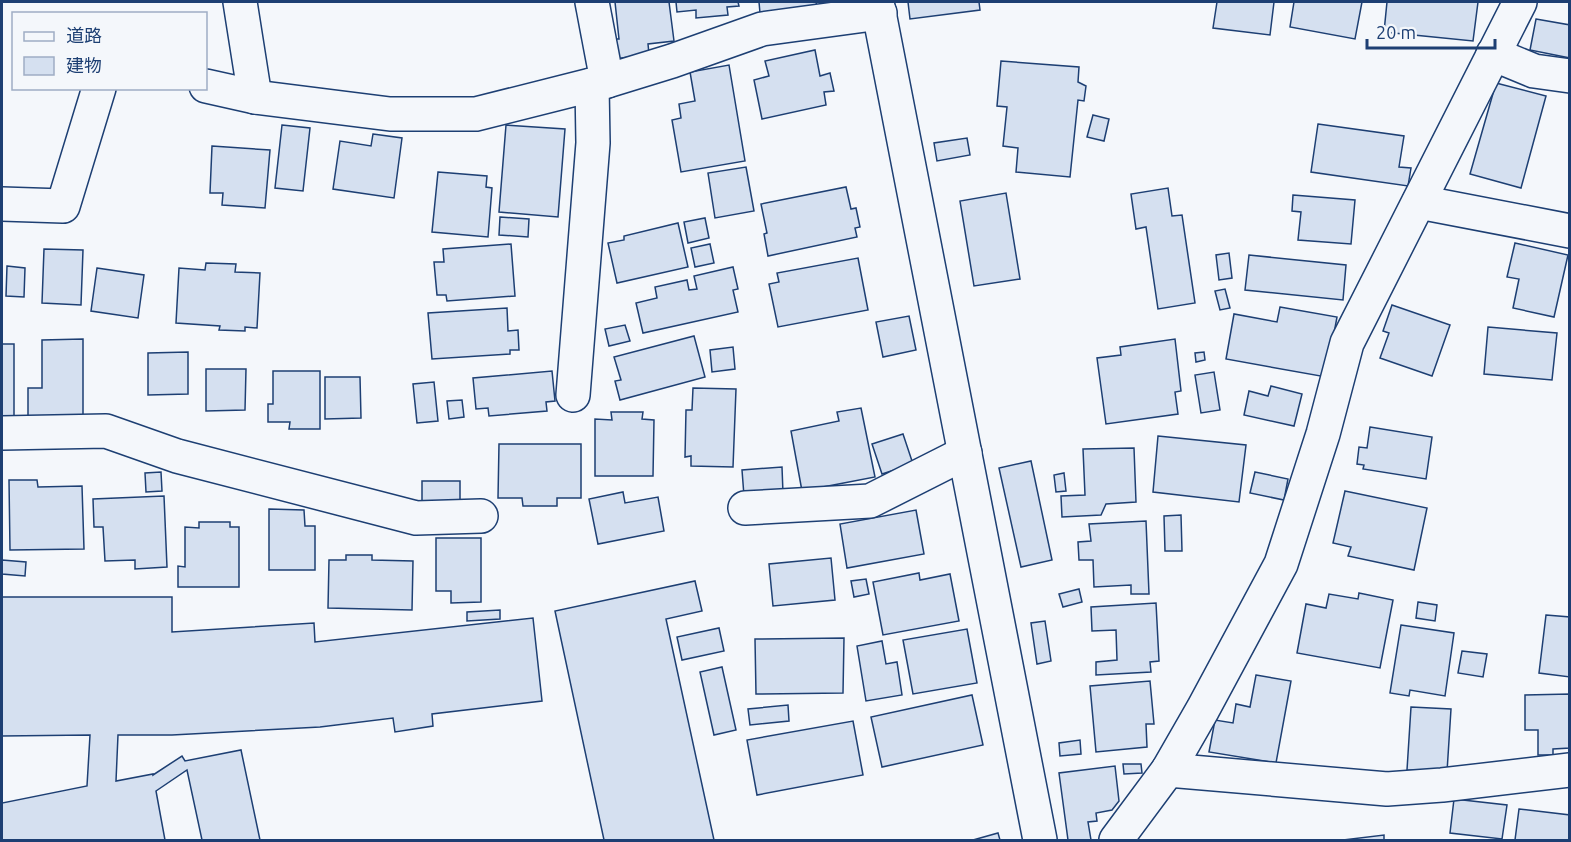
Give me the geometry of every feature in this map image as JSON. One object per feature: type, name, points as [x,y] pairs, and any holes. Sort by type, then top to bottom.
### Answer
[{"type":"street","points":[[240,2],[255,97]]},
{"type":"street","points":[[573,395],[593,143],[600,83],[592,2]]},
{"type":"street","points":[[1116,840],[1168,770],[1281,564],[1323,434],[1347,343],[1520,2]]},
{"type":"street","points":[[207,86],[255,97],[390,114],[476,114],[600,83],[672,61],[762,29],[879,7],[1040,840]]},
{"type":"street","points":[[1493,54],[1534,71],[1569,76]]},
{"type":"street","points":[[2,204],[63,206],[98,90]]},
{"type":"street","points":[[1419,202],[1569,231]]},
{"type":"street","points":[[2,433],[105,431],[177,456],[416,518],[481,516]]},
{"type":"street","points":[[745,508],[870,501],[964,453]]},
{"type":"street","points":[[1168,770],[1387,789],[1569,770]]},
{"type":"building","points":[[615,2],[669,2],[674,41],[648,44],[649,54],[615,59],[613,39],[619,39]]},
{"type":"building","points":[[676,2],[738,2],[739,6],[727,7],[728,15],[696,18],[696,10],[677,12]]},
{"type":"building","points":[[759,2],[816,2],[817,6],[760,13]]},
{"type":"building","points":[[908,2],[979,2],[980,10],[910,19]]},
{"type":"building","points":[[1217,2],[1274,2],[1270,35],[1213,28]]},
{"type":"building","points":[[1294,2],[1362,2],[1355,39],[1290,27]]},
{"type":"building","points":[[1387,2],[1478,2],[1473,41],[1384,32]]},
{"type":"building","points":[[1536,19],[1570,25],[1570,58],[1530,50]]},
{"type":"building","points":[[815,50],[820,76],[830,73],[834,91],[824,92],[826,105],[762,119],[754,80],[769,76],[765,61]]},
{"type":"building","points":[[1001,61],[1079,67],[1078,82],[1086,86],[1084,101],[1078,100],[1070,177],[1016,172],[1018,148],[1003,146],[1007,107],[997,106]]},
{"type":"building","points":[[729,65],[745,161],[681,172],[672,120],[681,118],[679,104],[695,101],[690,72]]},
{"type":"building","points":[[1496,83],[1546,96],[1521,188],[1470,174]]},
{"type":"building","points":[[1093,115],[1109,119],[1104,141],[1087,137]]},
{"type":"building","points":[[1318,124],[1404,136],[1399,167],[1411,168],[1408,186],[1311,172]]},
{"type":"building","points":[[282,125],[310,128],[303,191],[275,188]]},
{"type":"building","points":[[506,125],[565,129],[558,217],[499,212]]},
{"type":"building","points":[[373,134],[402,138],[394,198],[333,189],[340,141],[371,146]]},
{"type":"building","points":[[967,138],[970,155],[937,161],[934,143]]},
{"type":"building","points":[[212,146],[270,150],[265,208],[222,205],[223,193],[210,193]]},
{"type":"building","points":[[746,167],[754,211],[715,218],[708,173]]},
{"type":"building","points":[[438,172],[487,176],[486,187],[492,188],[488,237],[432,232]]},
{"type":"building","points":[[846,187],[851,209],[856,208],[860,227],[855,228],[857,237],[768,256],[764,234],[767,233],[761,204]]},
{"type":"building","points":[[1168,188],[1172,216],[1182,215],[1195,303],[1158,309],[1146,227],[1136,229],[1131,194]]},
{"type":"building","points":[[1006,193],[1020,279],[974,286],[960,201]]},
{"type":"building","points":[[1293,195],[1355,200],[1351,244],[1298,240],[1301,212],[1292,211]]},
{"type":"building","points":[[500,217],[529,219],[528,237],[499,235]]},
{"type":"building","points":[[705,218],[709,238],[688,243],[684,222]]},
{"type":"building","points":[[678,223],[688,267],[617,283],[608,243],[624,240],[624,236]]},
{"type":"building","points":[[1515,243],[1568,255],[1554,317],[1513,308],[1519,279],[1507,277]]},
{"type":"building","points":[[511,244],[515,296],[447,301],[446,295],[437,295],[434,262],[444,262],[443,249]]},
{"type":"building","points":[[710,244],[714,263],[695,267],[691,248]]},
{"type":"building","points":[[44,249],[83,250],[81,305],[42,303]]},
{"type":"building","points":[[1229,253],[1232,278],[1219,280],[1216,255]]},
{"type":"building","points":[[1249,255],[1346,265],[1343,300],[1245,290]]},
{"type":"building","points":[[858,258],[868,310],[778,327],[769,284],[779,282],[777,273]]},
{"type":"building","points":[[206,263],[236,264],[235,272],[260,273],[257,328],[245,327],[245,331],[219,330],[220,326],[176,323],[179,268],[205,270]]},
{"type":"building","points":[[7,266],[25,268],[24,297],[6,296]]},
{"type":"building","points":[[733,267],[738,289],[733,290],[738,312],[643,333],[636,303],[657,298],[655,287],[687,280],[689,290],[697,289],[694,276]]},
{"type":"building","points":[[97,268],[144,275],[138,318],[91,311]]},
{"type":"building","points":[[1225,289],[1230,308],[1220,310],[1215,291]]},
{"type":"building","points":[[1392,305],[1450,325],[1432,376],[1380,358],[1389,333],[1383,331]]},
{"type":"building","points":[[1280,307],[1337,317],[1326,377],[1226,359],[1234,314],[1277,322]]},
{"type":"building","points":[[507,308],[508,331],[518,330],[519,350],[510,350],[510,354],[432,359],[428,313]]},
{"type":"building","points":[[909,316],[916,350],[883,357],[876,322]]},
{"type":"building","points":[[625,325],[630,341],[609,346],[605,329]]},
{"type":"building","points":[[1488,327],[1557,333],[1552,380],[1484,374]]},
{"type":"building","points":[[694,336],[705,377],[620,400],[615,381],[621,380],[614,357]]},
{"type":"building","points":[[83,339],[83,417],[28,417],[28,388],[42,388],[42,340]]},
{"type":"building","points":[[1175,339],[1181,391],[1175,392],[1178,414],[1106,424],[1097,358],[1121,355],[1120,347]]},
{"type":"building","points":[[2,344],[14,344],[14,420],[2,420]]},
{"type":"building","points":[[733,347],[735,369],[712,372],[710,350]]},
{"type":"building","points":[[188,352],[188,394],[148,395],[148,353]]},
{"type":"building","points":[[1204,352],[1205,360],[1196,362],[1195,353]]},
{"type":"building","points":[[206,369],[246,369],[245,410],[206,411]]},
{"type":"building","points":[[273,371],[320,371],[320,429],[289,429],[290,422],[268,422],[268,404],[273,404]]},
{"type":"building","points":[[552,371],[555,401],[546,402],[547,411],[489,416],[488,408],[476,409],[473,378]]},
{"type":"building","points":[[1214,372],[1220,410],[1201,413],[1195,375]]},
{"type":"building","points":[[325,377],[360,377],[361,418],[325,419]]},
{"type":"building","points":[[434,382],[438,421],[417,423],[413,384]]},
{"type":"building","points":[[1271,386],[1302,394],[1294,426],[1244,415],[1249,391],[1268,396]]},
{"type":"building","points":[[693,388],[736,389],[733,467],[691,466],[691,456],[685,457],[686,410],[692,410]]},
{"type":"building","points":[[462,400],[464,417],[449,419],[447,401]]},
{"type":"building","points":[[861,408],[875,477],[802,491],[791,431],[839,421],[837,412]]},
{"type":"building","points":[[611,412],[643,412],[642,419],[654,420],[653,476],[595,476],[595,419],[612,420]]},
{"type":"building","points":[[1370,427],[1432,437],[1426,479],[1363,469],[1364,465],[1357,464],[1359,447],[1367,448]]},
{"type":"building","points":[[903,434],[913,464],[882,474],[872,444]]},
{"type":"building","points":[[1158,436],[1246,445],[1239,502],[1153,492]]},
{"type":"building","points":[[499,444],[581,444],[581,498],[557,498],[557,506],[523,506],[522,498],[498,498]]},
{"type":"building","points":[[1134,448],[1136,502],[1106,504],[1101,515],[1062,517],[1061,496],[1085,495],[1083,449]]},
{"type":"building","points":[[1031,461],[1052,560],[1021,567],[999,468]]},
{"type":"building","points":[[782,467],[783,493],[744,496],[742,470]]},
{"type":"building","points":[[161,472],[162,491],[146,492],[145,473]]},
{"type":"building","points":[[1255,472],[1288,479],[1284,500],[1250,493]]},
{"type":"building","points":[[1064,473],[1066,491],[1056,492],[1054,475]]},
{"type":"building","points":[[9,480],[37,480],[38,487],[82,486],[84,549],[10,550]]},
{"type":"building","points":[[422,481],[460,481],[460,504],[422,504]]},
{"type":"building","points":[[1345,491],[1427,508],[1414,570],[1348,556],[1351,547],[1333,543]]},
{"type":"building","points":[[623,492],[625,503],[658,497],[664,531],[598,544],[589,499]]},
{"type":"building","points":[[164,496],[167,567],[135,569],[135,560],[105,561],[103,527],[94,527],[93,499]]},
{"type":"building","points":[[269,509],[304,510],[305,526],[315,526],[315,570],[269,570]]},
{"type":"building","points":[[916,510],[924,554],[847,568],[840,524]]},
{"type":"building","points":[[1181,515],[1182,551],[1165,551],[1164,516]]},
{"type":"building","points":[[1146,521],[1149,594],[1131,594],[1131,585],[1094,587],[1093,560],[1079,560],[1078,542],[1091,541],[1089,524]]},
{"type":"building","points":[[199,522],[230,522],[230,527],[239,527],[239,587],[178,587],[178,566],[185,567],[185,527],[199,528]]},
{"type":"building","points":[[436,538],[481,538],[481,602],[451,603],[451,591],[436,591]]},
{"type":"building","points":[[346,555],[372,555],[372,560],[413,561],[412,610],[328,608],[329,560],[346,560]]},
{"type":"building","points":[[831,558],[835,600],[773,606],[769,564]]},
{"type":"building","points":[[2,560],[26,562],[25,576],[2,574]]},
{"type":"building","points":[[919,573],[920,580],[950,574],[959,621],[883,635],[873,582]]},
{"type":"building","points":[[866,579],[869,594],[854,597],[851,581]]},
{"type":"building","points":[[695,581],[702,611],[666,619],[714,840],[604,840],[555,611]]},
{"type":"building","points":[[1079,589],[1082,602],[1063,607],[1059,594]]},
{"type":"building","points":[[1359,593],[1393,600],[1380,668],[1297,653],[1306,604],[1326,608],[1329,594],[1358,599]]},
{"type":"building","points":[[2,597],[172,597],[172,632],[314,623],[315,642],[533,618],[542,701],[432,714],[433,726],[395,732],[393,718],[320,727],[172,735],[118,735],[116,781],[153,775],[182,756],[185,761],[241,750],[260,840],[202,840],[187,770],[156,791],[165,840],[2,840],[2,803],[87,786],[90,735],[2,736]]},
{"type":"building","points":[[1418,602],[1437,605],[1435,621],[1416,618]]},
{"type":"building","points":[[1156,603],[1159,661],[1150,662],[1151,672],[1096,675],[1096,662],[1117,660],[1116,630],[1092,631],[1091,607]]},
{"type":"building","points":[[500,610],[500,619],[467,621],[467,612]]},
{"type":"building","points":[[1546,615],[1570,617],[1570,677],[1539,673]]},
{"type":"building","points":[[1045,621],[1051,661],[1037,664],[1031,623]]},
{"type":"building","points":[[1401,625],[1454,633],[1445,696],[1410,690],[1409,696],[1390,693]]},
{"type":"building","points":[[719,628],[724,651],[682,660],[677,637]]},
{"type":"building","points":[[967,629],[977,683],[913,694],[903,640]]},
{"type":"building","points":[[844,638],[843,693],[756,694],[755,639]]},
{"type":"building","points":[[882,641],[886,664],[897,662],[902,695],[866,701],[857,646]]},
{"type":"building","points":[[1462,651],[1487,654],[1483,677],[1458,673]]},
{"type":"building","points":[[722,667],[736,730],[714,735],[700,672]]},
{"type":"building","points":[[1256,675],[1291,681],[1276,763],[1209,752],[1215,720],[1233,723],[1236,704],[1250,707]]},
{"type":"building","points":[[1150,681],[1154,724],[1146,724],[1147,747],[1096,752],[1090,686]]},
{"type":"building","points":[[1570,694],[1570,748],[1553,749],[1553,755],[1538,755],[1538,730],[1525,730],[1525,695]]},
{"type":"building","points":[[972,695],[983,745],[882,767],[871,717]]},
{"type":"building","points":[[788,705],[789,721],[750,725],[748,709]]},
{"type":"building","points":[[1411,707],[1451,709],[1447,772],[1407,770]]},
{"type":"building","points":[[853,721],[863,775],[757,795],[747,740]]},
{"type":"building","points":[[1080,740],[1081,754],[1060,756],[1059,743]]},
{"type":"building","points":[[1123,764],[1141,764],[1142,773],[1124,774]]},
{"type":"building","points":[[1115,766],[1119,801],[1112,810],[1096,813],[1097,821],[1088,822],[1091,840],[1068,840],[1059,773]]},
{"type":"building","points":[[1454,799],[1507,805],[1502,839],[1450,833]]},
{"type":"building","points":[[1519,809],[1570,815],[1570,840],[1515,840]]},
{"type":"building","points":[[998,833],[1000,840],[973,840]]},
{"type":"building","points":[[1384,835],[1384,840],[1343,840]]}]
